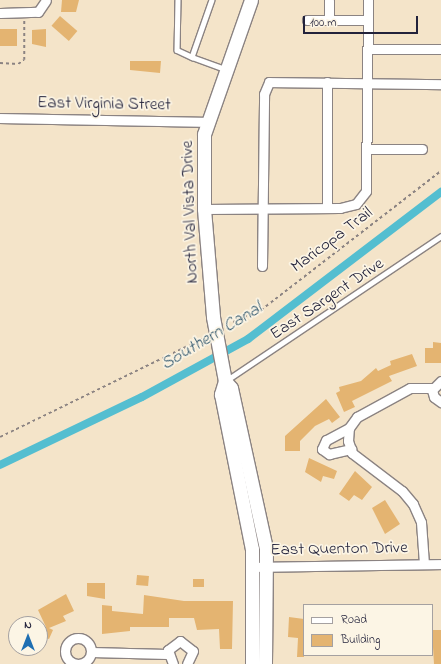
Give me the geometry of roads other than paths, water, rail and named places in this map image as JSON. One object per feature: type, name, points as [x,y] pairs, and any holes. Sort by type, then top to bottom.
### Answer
[{"type":"main road","name":"North Val Vista Drive","points":[[251,0],[225,69],[204,134],[204,209],[210,338],[222,368],[225,381],[231,388],[256,490],[268,567],[265,664]]},
{"type":"main road","name":"North Val Vista Drive","points":[[225,381],[221,394],[249,518],[254,567],[252,664]]},
{"type":"street","points":[[0,13],[24,13],[43,10],[46,0]]},
{"type":"street","points":[[329,0],[329,20]]},
{"type":"street","points":[[204,209],[327,208],[356,204],[366,191],[368,0]]},
{"type":"street","points":[[307,20],[368,20]]},
{"type":"street","points":[[368,49],[441,49]]},
{"type":"street","points":[[262,266],[264,208],[264,94],[269,82],[441,84]]},
{"type":"street","points":[[327,82],[327,208]]},
{"type":"street","name":"East Virginia Street","points":[[0,118],[208,122]]},
{"type":"street","points":[[366,149],[422,149]]},
{"type":"street","points":[[349,428],[350,449],[329,454],[322,449],[335,432],[349,428],[357,417],[410,388],[432,388],[441,381]]},
{"type":"street","points":[[432,388],[434,397],[441,402]]},
{"type":"street","name":"East Quenton Drive","points":[[350,449],[413,504],[421,522],[424,564]]},
{"type":"street","name":"East Quenton Drive","points":[[254,567],[441,564]]},
{"type":"street","points":[[91,652],[170,661],[172,643],[185,642],[193,651],[187,664]]},
{"type":"lane","points":[[178,0],[177,50],[225,69]]},
{"type":"lane","points":[[192,57],[212,0]]},
{"type":"lane","name":"East Sargent Drive","points":[[225,381],[441,236]]},
{"type":"waterway","name":"Southern Canal","points":[[0,465],[142,397],[248,339],[441,192]]}]
